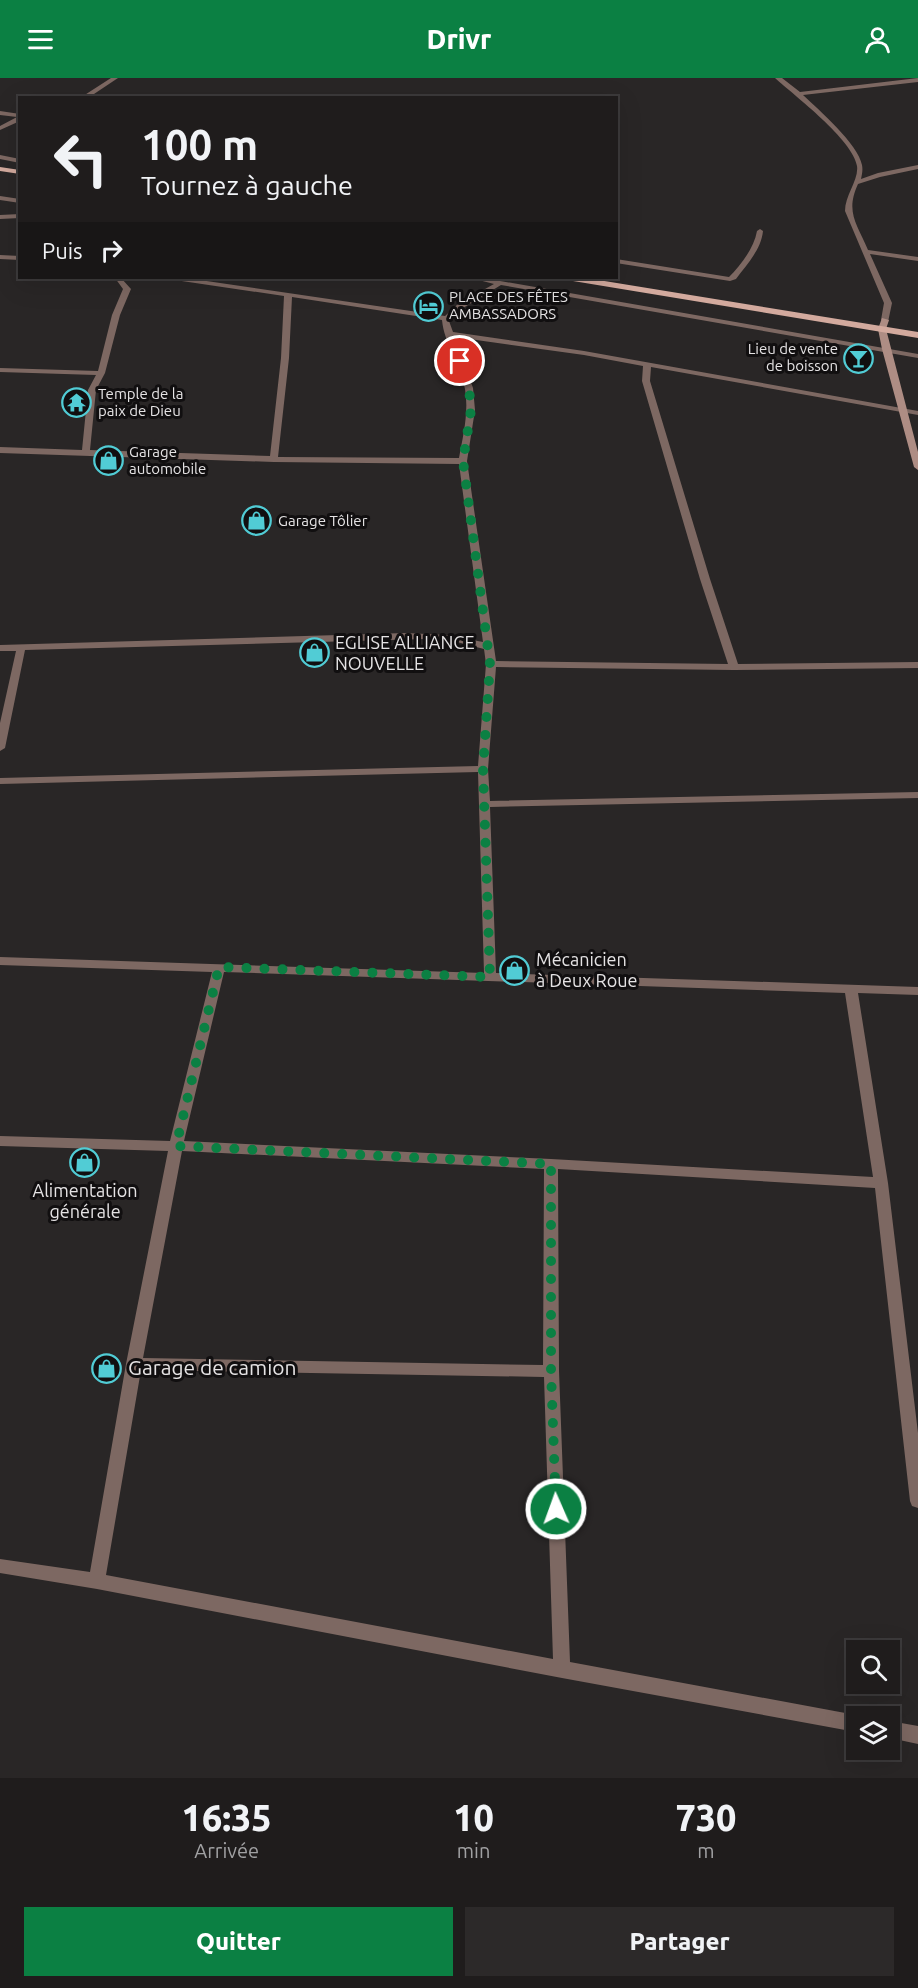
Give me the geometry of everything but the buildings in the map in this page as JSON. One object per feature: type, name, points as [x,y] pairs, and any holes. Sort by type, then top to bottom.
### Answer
[{"type":"main road","points":[[0,169],[18,172]]},
{"type":"main road","points":[[618,275],[883,324],[918,335]]},
{"type":"main road","points":[[580,279],[883,324],[918,326]]},
{"type":"street","points":[[86,96],[115,78]]},
{"type":"street","points":[[778,78],[800,94],[858,157],[860,166],[856,183],[847,199],[848,211],[868,252],[888,303],[883,324],[886,349],[918,468]]},
{"type":"street","points":[[800,94],[918,80]]},
{"type":"street","points":[[0,113],[18,117]]},
{"type":"street","points":[[0,128],[18,118]]},
{"type":"street","points":[[0,157],[18,161]]},
{"type":"street","points":[[856,183],[878,175],[918,167]]},
{"type":"street","points":[[0,198],[18,201]]},
{"type":"street","points":[[0,225],[3,217],[18,216]]},
{"type":"street","points":[[618,261],[730,279],[734,278],[760,237],[760,231]]},
{"type":"street","points":[[868,252],[918,260]]},
{"type":"street","points":[[0,257],[18,258]]},
{"type":"street","points":[[86,452],[92,390],[101,373],[116,315],[127,289],[119,279]]},
{"type":"street","points":[[182,279],[445,318],[460,306],[489,292],[500,283]]},
{"type":"street","points":[[480,279],[918,356]]},
{"type":"street","points":[[274,459],[285,358],[288,295]]},
{"type":"street","points":[[445,318],[469,388],[471,410],[463,461],[490,664],[483,769],[490,977]]},
{"type":"street","points":[[449,334],[584,353],[918,413]]},
{"type":"street","points":[[647,366],[646,381],[705,579],[734,667]]},
{"type":"street","points":[[0,370],[101,373]]},
{"type":"street","points":[[0,450],[274,459],[463,461]]},
{"type":"street","points":[[0,648],[406,636],[442,636],[468,640],[488,647]]},
{"type":"street","points":[[0,748],[21,648]]},
{"type":"street","points":[[490,664],[734,667],[918,665]]},
{"type":"street","points":[[0,781],[483,769]]},
{"type":"street","points":[[484,804],[918,795]]},
{"type":"street","points":[[0,961],[918,991]]},
{"type":"street","points":[[97,1581],[134,1364],[176,1146],[219,967]]},
{"type":"street","points":[[851,988],[881,1184],[918,1501]]},
{"type":"street","points":[[0,1141],[176,1146],[551,1164],[881,1184]]},
{"type":"street","points":[[551,1164],[551,1371],[562,1670]]},
{"type":"street","points":[[134,1364],[551,1371]]},
{"type":"street","points":[[0,1566],[97,1581],[846,1722]]},
{"type":"street","points":[[900,1732],[918,1735]]},
{"type":"place","name":"PLACE DES FÊTES AMBASSADORS","points":[[428,306]]},
{"type":"place","name":"Lieu de vente de boisson","points":[[859,358]]},
{"type":"place","name":"Temple de la paix de Dieu","points":[[77,403]]},
{"type":"place","name":"Garage automobile","points":[[108,461]]},
{"type":"place","name":"Garage Tôlier","points":[[257,521]]},
{"type":"place","name":"EGLISE ALLIANCE NOUVELLE","points":[[314,653]]},
{"type":"place","name":"Mécanicien à Deux Roue","points":[[515,970]]},
{"type":"place","name":"Alimentation générale","points":[[85,1162]]},
{"type":"place","name":"Garage de camion","points":[[107,1368]]},
{"type":"route","points":[[460,361],[469,388],[471,410],[463,461],[490,664],[483,769],[490,977],[219,967],[176,1146],[551,1164],[551,1371],[556,1509]]}]
